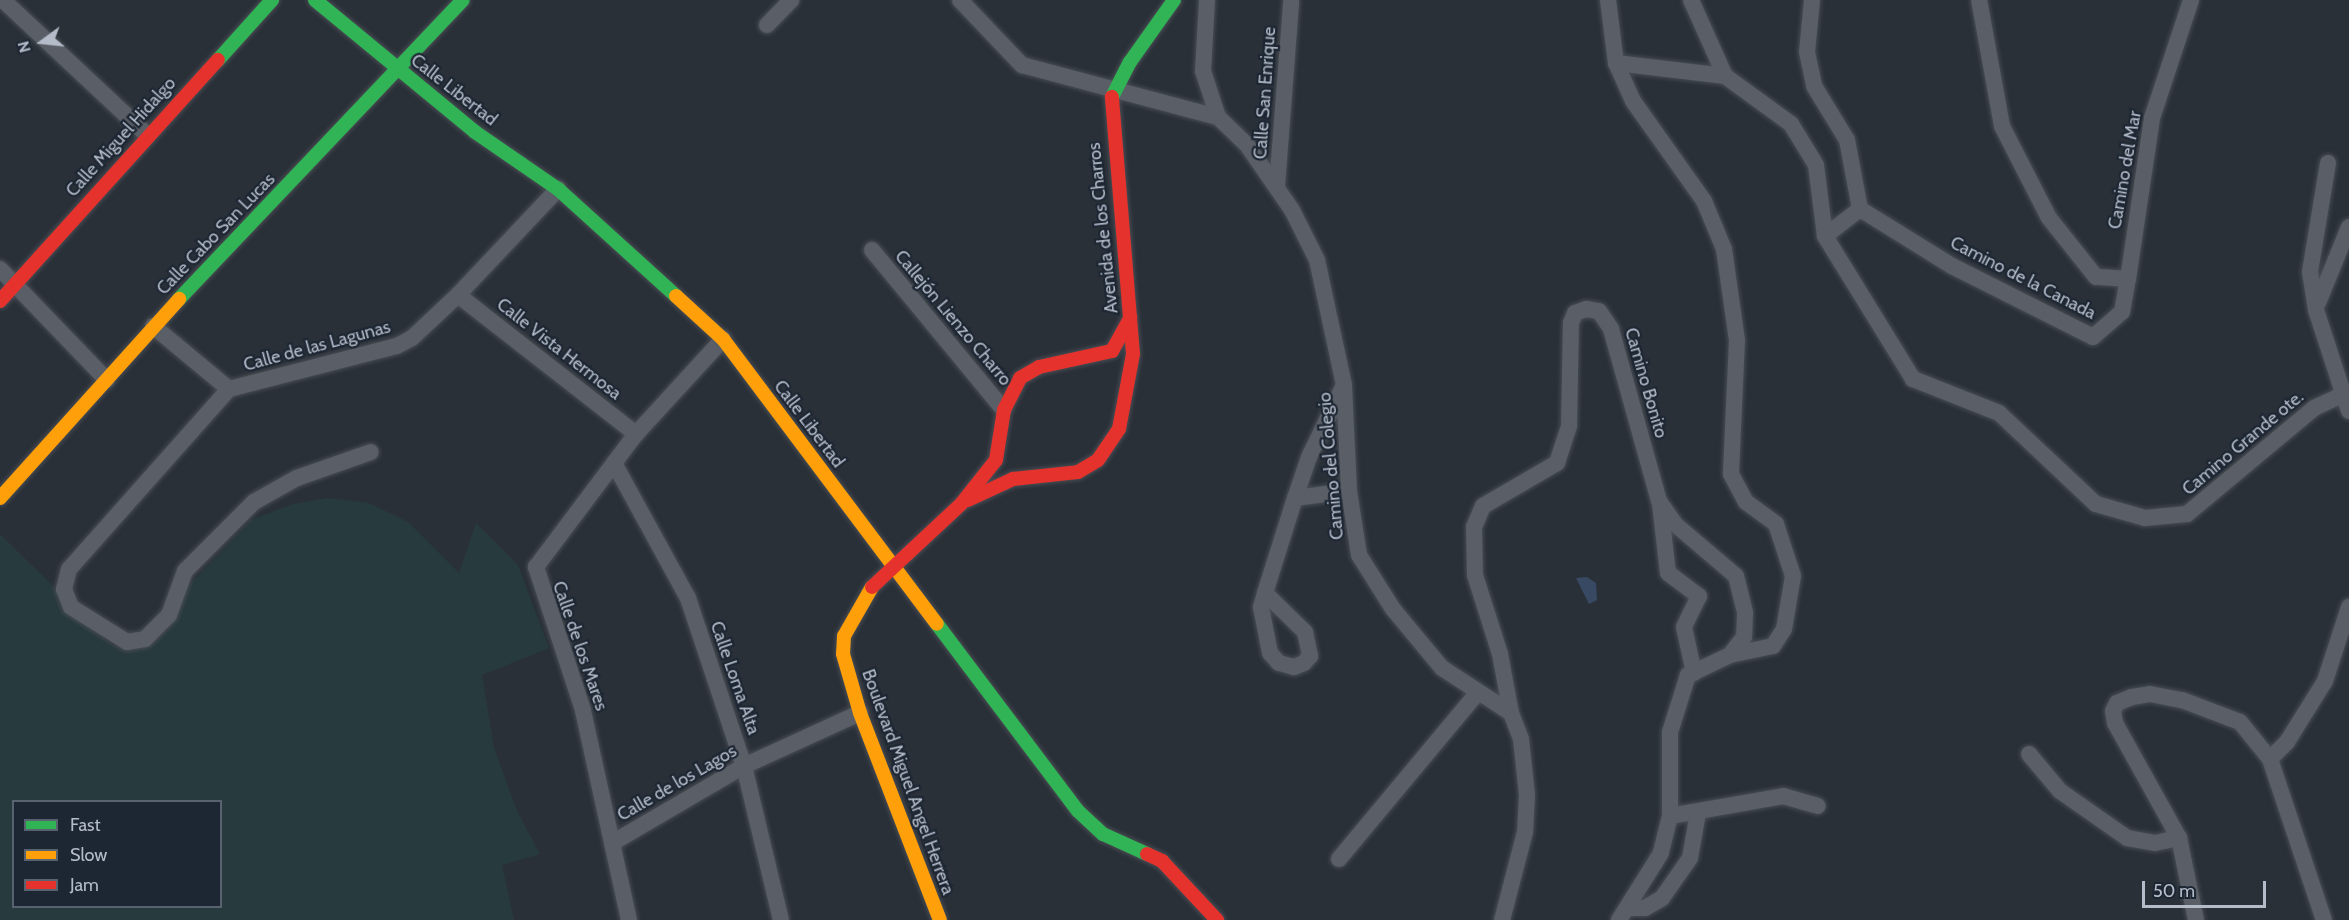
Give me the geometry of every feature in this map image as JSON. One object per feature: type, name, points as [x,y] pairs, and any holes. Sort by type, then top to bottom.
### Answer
[{"type":"street","points":[[3,0],[146,134]]},
{"type":"street","name":"Calle Miguel Hidalgo","points":[[0,301],[146,134],[272,0]]},
{"type":"street","name":"Calle Libertad","points":[[315,0],[475,132],[558,189],[723,339],[1087,822],[1162,861],[1217,920]]},
{"type":"street","name":"Calle Cabo San Lucas","points":[[0,498],[153,326],[463,0]]},
{"type":"street","points":[[766,25],[791,0]]},
{"type":"street","name":"Camino del Colegio","points":[[960,0],[1022,65],[1218,117],[1237,134],[1277,186],[1317,260],[1344,385],[1349,491],[1359,555],[1394,609],[1442,668],[1511,713]]},
{"type":"street","points":[[1113,91],[1174,0]]},
{"type":"street","points":[[1207,0],[1203,71],[1218,117]]},
{"type":"street","points":[[1608,0],[1616,63],[1633,101],[1704,201],[1724,249],[1737,340],[1731,474],[1746,502],[1776,524],[1793,576],[1784,629],[1773,646],[1730,655],[1688,675],[1670,732],[1670,816],[1658,860],[1624,914]]},
{"type":"street","points":[[1691,0],[1725,76]]},
{"type":"street","points":[[1812,0],[1807,52],[1814,86],[1847,140],[1860,209],[1825,236]]},
{"type":"street","name":"Camino de la Canada","points":[[1860,209],[1952,266],[2093,337],[2122,312],[2128,279],[2096,277],[2049,218],[2002,126],[1979,0]]},
{"type":"street","name":"Camino del Mar","points":[[2128,279],[2152,118],[2191,0]]},
{"type":"street","name":"Calle San Enrique","points":[[1277,186],[1291,2]]},
{"type":"street","points":[[1616,63],[1725,76],[1791,124],[1816,165],[1825,236]]},
{"type":"street","name":"Avenida de los Charros","points":[[961,504],[1008,480],[1078,472],[1098,460],[1114,440],[1127,399],[1133,354],[1111,136],[1113,91]]},
{"type":"street","points":[[2328,164],[2312,247],[2316,310],[2349,411]]},
{"type":"street","name":"Calle de las Lagunas","points":[[153,326],[229,389],[397,346],[412,338],[458,295],[558,189]]},
{"type":"street","points":[[2316,310],[2349,227]]},
{"type":"street","name":"Camino Grande ote.","points":[[1825,236],[1913,379],[1999,413],[2096,504],[2145,518],[2167,519],[2187,514],[2291,425],[2345,397]]},
{"type":"street","name":"Callejón Lienzo Charro","points":[[872,250],[1004,411]]},
{"type":"street","points":[[0,269],[107,380]]},
{"type":"street","name":"Calle Vista Hermosa","points":[[458,295],[636,434]]},
{"type":"street","name":"Camino Bonito","points":[[1511,713],[1500,654],[1475,575],[1474,527],[1484,506],[1557,463],[1569,426],[1571,323],[1575,313],[1586,309],[1599,311],[1611,329],[1659,501],[1676,525],[1736,576],[1745,612],[1744,637],[1730,655]]},
{"type":"street","points":[[1004,411],[1020,378],[1039,367],[1112,351],[1130,318]]},
{"type":"street","name":"Calle de los Mares","points":[[628,920],[583,710],[536,574],[636,434],[723,339]]},
{"type":"street","points":[[1265,592],[1295,498],[1344,385]]},
{"type":"street","points":[[229,389],[69,569],[64,589],[71,607],[127,642],[145,639],[169,615],[185,571],[254,502],[297,478],[371,452]]},
{"type":"street","name":"Avenida de los Charros","points":[[892,564],[961,504],[996,460],[1004,411]]},
{"type":"street","name":"Calle Loma Alta","points":[[614,463],[688,598],[744,766],[780,920]]},
{"type":"street","points":[[1295,498],[1349,491]]},
{"type":"street","points":[[1659,501],[1668,573],[1699,596],[1684,627],[1694,673]]},
{"type":"street","name":"Boulevard Miguel Angel Herrera","points":[[892,564],[875,584],[844,636],[843,654],[860,713],[940,920]]},
{"type":"street","points":[[2270,759],[2308,713],[2346,633],[2349,608]]},
{"type":"street","points":[[1339,859],[1478,692]]},
{"type":"street","points":[[2196,920],[2179,838],[2115,723],[2117,704],[2132,697],[2150,694],[2182,700],[2240,722],[2270,759],[2324,920]]},
{"type":"street","name":"Calle de los Lagos","points":[[612,843],[744,766],[860,713]]},
{"type":"street","points":[[1502,920],[1525,832],[1527,795],[1525,759],[1511,713]]},
{"type":"street","points":[[2029,754],[2060,791],[2127,838],[2155,843],[2179,838]]},
{"type":"street","points":[[1670,816],[1698,813],[1783,796],[1818,806]]},
{"type":"street","points":[[1624,914],[1645,908],[1662,898],[1690,858],[1698,813]]},
{"type":"green space","points":[[328,498],[369,503],[408,522],[459,573],[476,523],[518,565],[549,648],[482,675],[494,748],[517,811],[540,854],[502,865],[514,920],[0,920],[0,534],[54,587],[69,614],[114,646],[139,649],[167,629],[188,586],[251,520],[293,504]]},
{"type":"water","points":[[1587,577],[1596,583],[1597,600],[1589,604],[1576,578]]},
{"type":"traffic: fast","points":[[218,60],[272,0]]},
{"type":"traffic: fast","points":[[315,0],[475,132],[558,189],[676,296]]},
{"type":"traffic: fast","points":[[179,299],[463,0]]},
{"type":"traffic: fast","points":[[1112,97],[1130,62],[1174,0]]},
{"type":"traffic: fast","points":[[937,624],[1078,811],[1103,834],[1147,854]]},
{"type":"traffic: slow","points":[[676,296],[723,339],[937,624]]},
{"type":"traffic: slow","points":[[0,498],[179,299]]},
{"type":"traffic: slow","points":[[872,587],[844,636],[843,654],[860,713],[940,920]]},
{"type":"traffic: jam","points":[[0,301],[218,60]]},
{"type":"traffic: jam","points":[[968,500],[1013,479],[1078,472],[1098,460],[1119,429],[1133,354],[1112,97]]},
{"type":"traffic: jam","points":[[872,587],[961,504],[996,460],[1004,410],[1020,378],[1039,367],[1112,351],[1130,318]]},
{"type":"traffic: jam","points":[[1147,854],[1162,861],[1217,920]]}]
